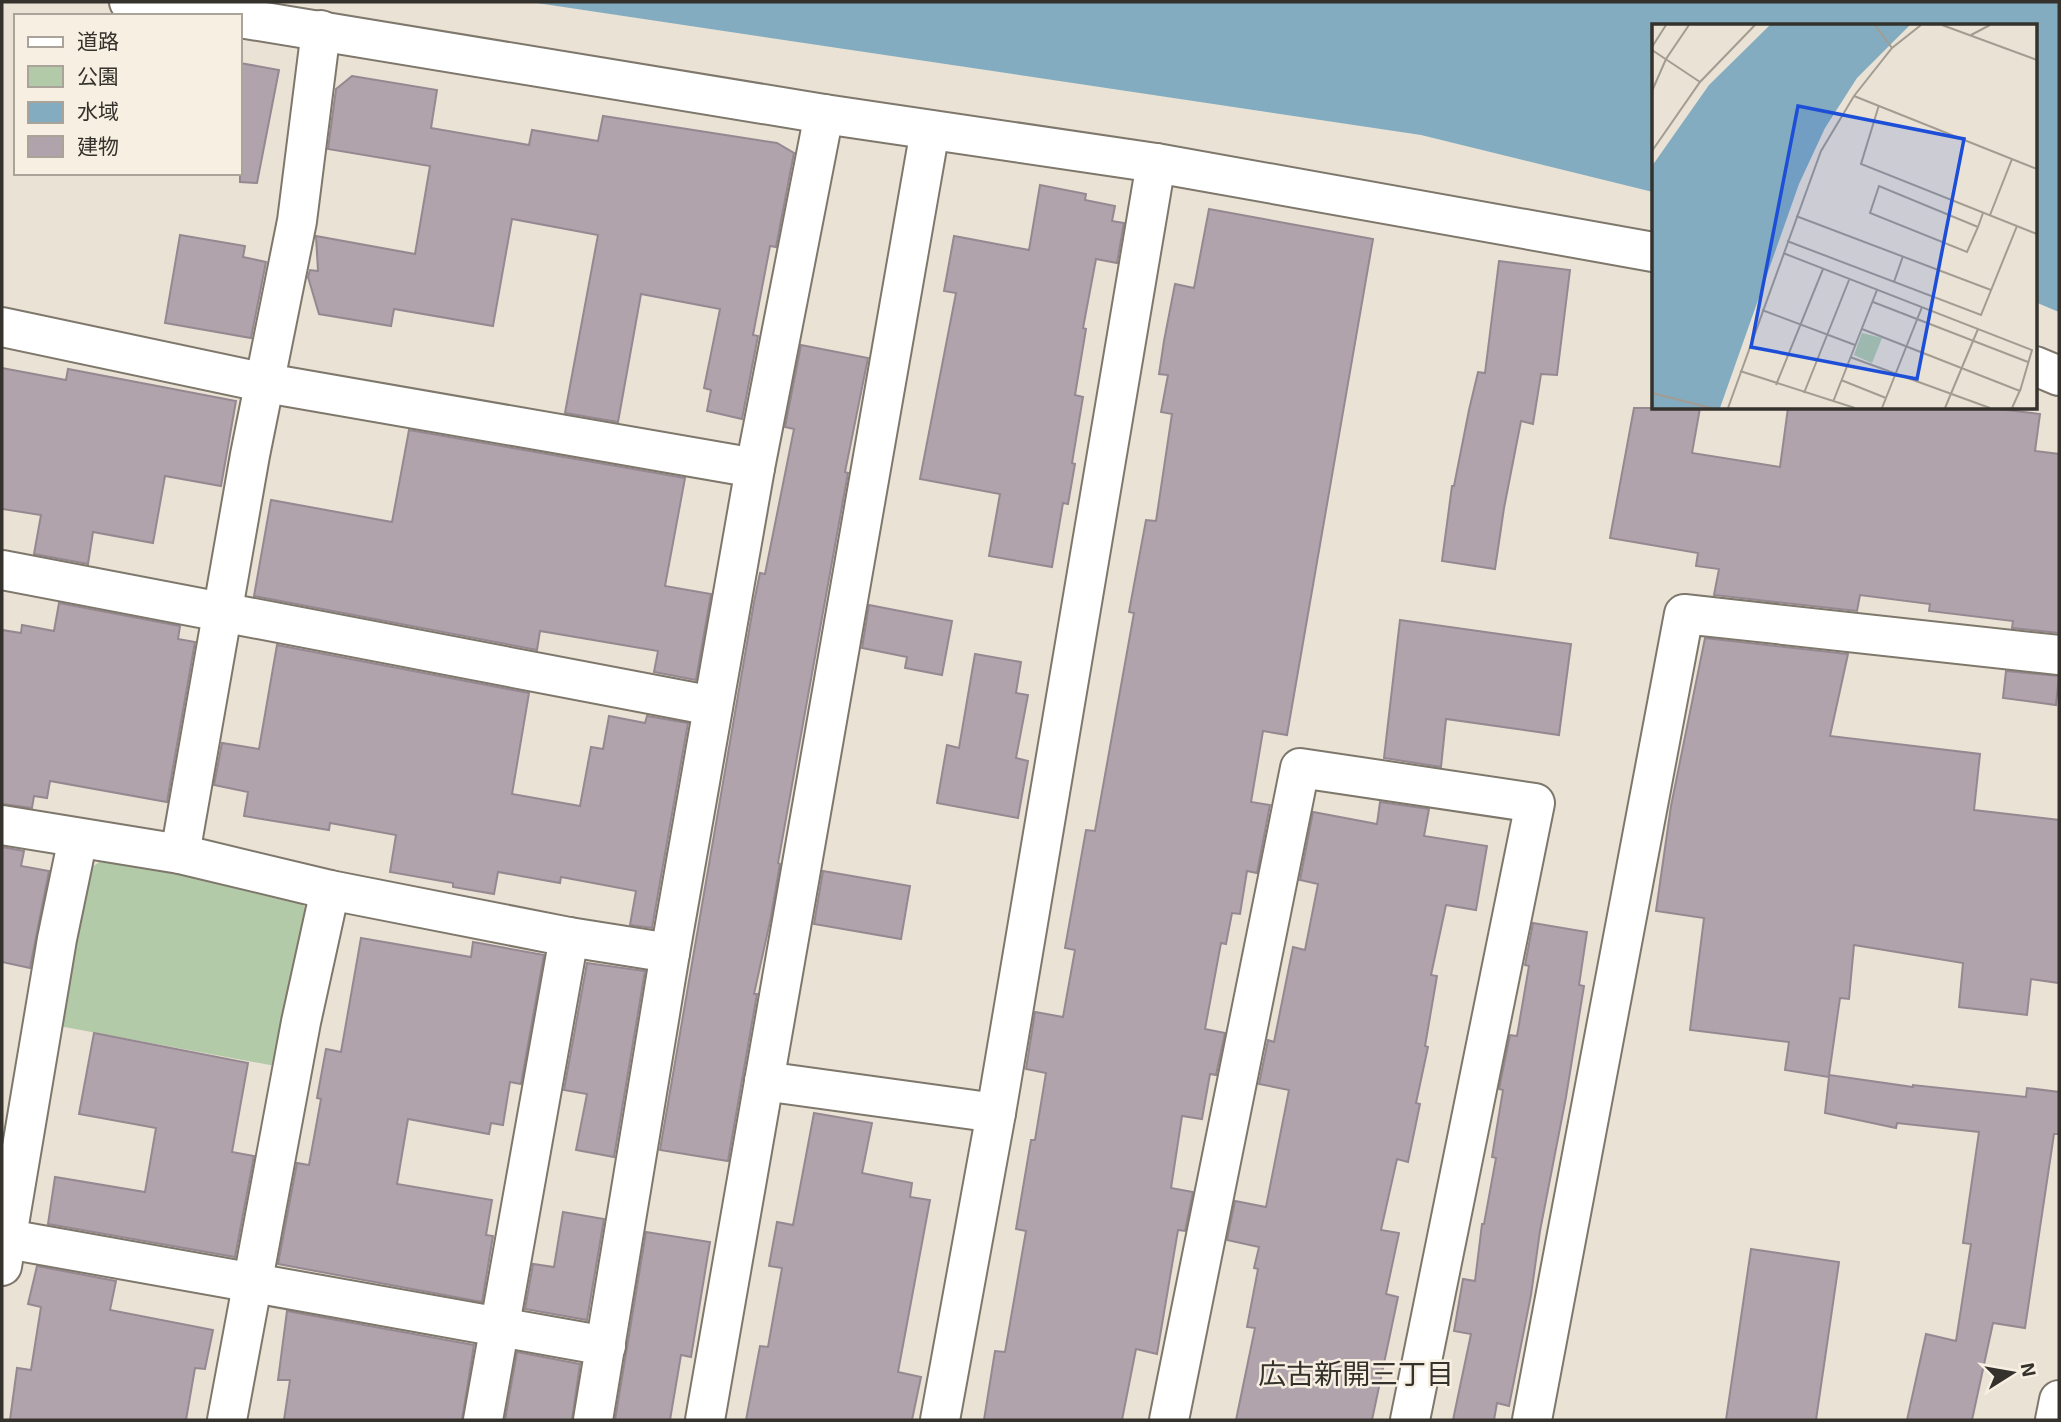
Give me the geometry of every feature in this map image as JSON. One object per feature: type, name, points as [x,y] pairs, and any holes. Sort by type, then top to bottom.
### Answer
[{"type":"street","points":[[129,2],[210,14]]},
{"type":"street","points":[[242,18],[824,114],[1156,163],[1652,252]]},
{"type":"street","points":[[180,854],[250,455],[297,221],[321,30]]},
{"type":"street","points":[[593,1420],[670,953],[755,468],[824,114]]},
{"type":"street","points":[[705,1420],[930,130]]},
{"type":"street","points":[[940,1420],[996,1113],[1156,163]]},
{"type":"street","points":[[2,327],[266,383],[755,468]]},
{"type":"street","points":[[2036,366],[2059,376]]},
{"type":"street","points":[[2,570],[713,706]]},
{"type":"street","points":[[1532,1420],[1684,614],[2059,655]]},
{"type":"street","points":[[1169,1420],[1300,768],[1535,803],[1410,1420]]},
{"type":"street","points":[[2,825],[180,854],[330,890],[569,937],[670,953]]},
{"type":"street","points":[[78,838],[57,939],[3,1248],[251,1284],[606,1346]]},
{"type":"street","points":[[227,1420],[299,1035],[330,890]]},
{"type":"street","points":[[483,1420],[569,937]]},
{"type":"street","points":[[764,1081],[996,1113]]},
{"type":"street","points":[[2055,1420],[2059,1400]]},
{"type":"green space","points":[[102,860],[297,897],[310,914],[281,1067],[59,1026],[85,872]]},
{"type":"water","points":[[530,2],[2059,2],[2059,312],[2036,302],[2036,24],[1652,24],[1652,192],[1421,135]]},
{"type":"building","points":[[242,63],[279,70],[257,183],[240,182]]},
{"type":"building","points":[[352,76],[437,90],[431,128],[529,145],[532,130],[598,141],[603,116],[777,143],[794,153],[776,247],[770,246],[753,335],[758,336],[742,419],[707,411],[711,390],[704,388],[720,309],[641,294],[618,422],[565,413],[598,235],[512,219],[493,326],[394,309],[391,326],[319,314],[308,277],[310,270],[318,271],[316,236],[415,254],[430,166],[328,149],[336,89]]},
{"type":"building","points":[[1040,185],[1086,194],[1085,200],[1115,206],[1112,221],[1124,223],[1117,263],[1096,259],[1083,328],[1086,329],[1075,395],[1083,397],[1072,463],[1075,464],[1068,504],[1063,503],[1052,567],[989,556],[1000,494],[920,479],[956,293],[944,291],[954,236],[1029,250]]},
{"type":"building","points":[[1209,209],[1373,239],[1287,735],[1263,731],[1251,802],[1270,805],[1257,873],[1247,871],[1240,914],[1232,913],[1226,944],[1221,943],[1205,1029],[1225,1033],[1216,1075],[1210,1074],[1202,1119],[1182,1116],[1171,1188],[1193,1192],[1185,1231],[1178,1230],[1157,1354],[1136,1349],[1122,1420],[984,1420],[995,1351],[1005,1352],[1026,1231],[1016,1229],[1046,1073],[1026,1069],[1035,1012],[1063,1017],[1075,950],[1065,948],[1086,830],[1095,831],[1134,613],[1129,612],[1146,520],[1156,521],[1172,414],[1161,412],[1168,375],[1159,374],[1164,341],[1175,284],[1194,288]]},
{"type":"building","points":[[180,235],[245,246],[243,257],[266,262],[251,338],[165,323]]},
{"type":"building","points":[[1499,261],[1570,270],[1557,375],[1541,374],[1533,424],[1521,421],[1495,569],[1442,561],[1452,486],[1469,410],[1478,372],[1485,373]]},
{"type":"building","points":[[801,345],[868,358],[845,472],[848,473],[778,863],[780,864],[771,917],[754,994],[757,994],[728,1161],[660,1150],[754,602],[760,573],[765,574],[794,429],[785,427]]},
{"type":"building","points":[[2,368],[66,380],[68,369],[236,401],[221,486],[165,476],[153,543],[93,532],[88,564],[34,554],[41,515],[2,509]]},
{"type":"building","points":[[1634,408],[1700,410],[1692,453],[1780,467],[1788,410],[2007,410],[2040,414],[2035,451],[2059,454],[2059,633],[2012,628],[2013,621],[1929,611],[1930,604],[1860,595],[1857,611],[1714,595],[1719,569],[1696,566],[1698,553],[1610,538]]},
{"type":"building","points":[[409,430],[685,478],[665,586],[711,594],[696,680],[654,672],[658,651],[540,631],[537,650],[254,596],[271,500],[392,522]]},
{"type":"building","points":[[59,603],[180,626],[178,639],[195,642],[167,802],[50,781],[47,798],[34,796],[32,808],[2,804],[2,630],[21,633],[22,625],[54,631]]},
{"type":"building","points":[[869,605],[952,621],[942,675],[905,668],[907,657],[862,648]]},
{"type":"building","points":[[1400,620],[1571,644],[1559,735],[1446,719],[1441,767],[1384,758]]},
{"type":"building","points":[[1705,638],[1848,654],[1830,736],[1980,754],[1974,810],[2059,820],[2059,983],[2031,979],[2027,1015],[1959,1007],[1963,963],[1854,945],[1849,999],[1840,998],[1829,1075],[1913,1087],[2026,1097],[2027,1088],[2059,1092],[2059,1134],[2054,1134],[2025,1328],[1993,1323],[1972,1420],[1907,1420],[1926,1334],[1956,1341],[1971,1244],[1963,1243],[1979,1132],[1897,1123],[1896,1128],[1825,1113],[1829,1077],[1785,1070],[1789,1042],[1690,1030],[1704,918],[1656,911],[1671,806]]},
{"type":"building","points":[[277,645],[529,693],[512,794],[580,806],[591,747],[603,749],[609,716],[645,723],[647,716],[688,723],[652,928],[630,925],[636,891],[561,877],[560,883],[498,872],[494,894],[453,887],[453,883],[390,872],[396,835],[330,823],[329,830],[244,816],[248,792],[214,785],[222,743],[259,749]]},
{"type":"building","points":[[975,654],[1021,662],[1016,693],[1028,695],[1016,758],[1028,761],[1018,818],[937,803],[947,745],[959,748]]},
{"type":"building","points":[[2006,671],[2059,676],[2056,705],[2003,698]]},
{"type":"building","points":[[1380,802],[1429,809],[1424,836],[1487,846],[1476,910],[1446,905],[1431,975],[1437,976],[1425,1046],[1428,1047],[1416,1103],[1420,1104],[1408,1162],[1397,1159],[1381,1230],[1399,1233],[1386,1294],[1398,1297],[1372,1420],[1236,1420],[1255,1328],[1247,1327],[1258,1269],[1254,1268],[1259,1247],[1227,1240],[1235,1201],[1266,1207],[1289,1090],[1259,1084],[1268,1040],[1274,1042],[1293,947],[1305,950],[1318,884],[1300,880],[1313,812],[1377,824]]},
{"type":"building","points":[[2,847],[24,851],[21,866],[49,871],[30,968],[2,962]]},
{"type":"building","points":[[823,871],[910,886],[901,939],[814,924]]},
{"type":"building","points":[[1533,923],[1587,932],[1579,985],[1584,986],[1531,1295],[1509,1406],[1497,1403],[1494,1420],[1453,1420],[1471,1334],[1454,1331],[1463,1279],[1475,1281],[1482,1224],[1496,1158],[1492,1157],[1503,1090],[1499,1089],[1510,1035],[1517,1036]]},
{"type":"building","points":[[361,938],[471,957],[473,942],[544,955],[521,1084],[510,1082],[503,1125],[491,1123],[489,1134],[408,1119],[397,1184],[492,1200],[486,1235],[493,1236],[482,1302],[278,1264],[297,1163],[309,1165],[321,1099],[317,1098],[326,1049],[341,1052]]},
{"type":"building","points":[[587,963],[645,971],[614,1157],[576,1150],[587,1094],[564,1090]]},
{"type":"building","points":[[94,1033],[248,1063],[232,1152],[254,1156],[235,1257],[48,1224],[55,1177],[145,1192],[156,1128],[79,1114]]},
{"type":"building","points":[[814,1113],[872,1123],[862,1173],[912,1183],[910,1197],[930,1200],[898,1372],[921,1377],[912,1420],[746,1420],[760,1346],[768,1347],[782,1268],[769,1266],[777,1222],[793,1225]]},
{"type":"building","points":[[563,1212],[604,1219],[587,1320],[525,1309],[533,1264],[554,1267]]},
{"type":"building","points":[[646,1232],[710,1242],[691,1357],[681,1355],[670,1420],[615,1420]]},
{"type":"building","points":[[1751,1249],[1839,1262],[1816,1420],[1726,1420]]},
{"type":"building","points":[[37,1266],[116,1281],[110,1310],[213,1330],[205,1369],[195,1368],[186,1420],[10,1420],[17,1368],[31,1370],[41,1307],[28,1304]]},
{"type":"building","points":[[287,1311],[474,1345],[462,1420],[284,1420],[290,1380],[278,1380]]},
{"type":"building","points":[[517,1352],[580,1364],[572,1420],[505,1420]]},
{"type":"district","name":"広古新開三丁目","points":[[1356,1373]]}]
